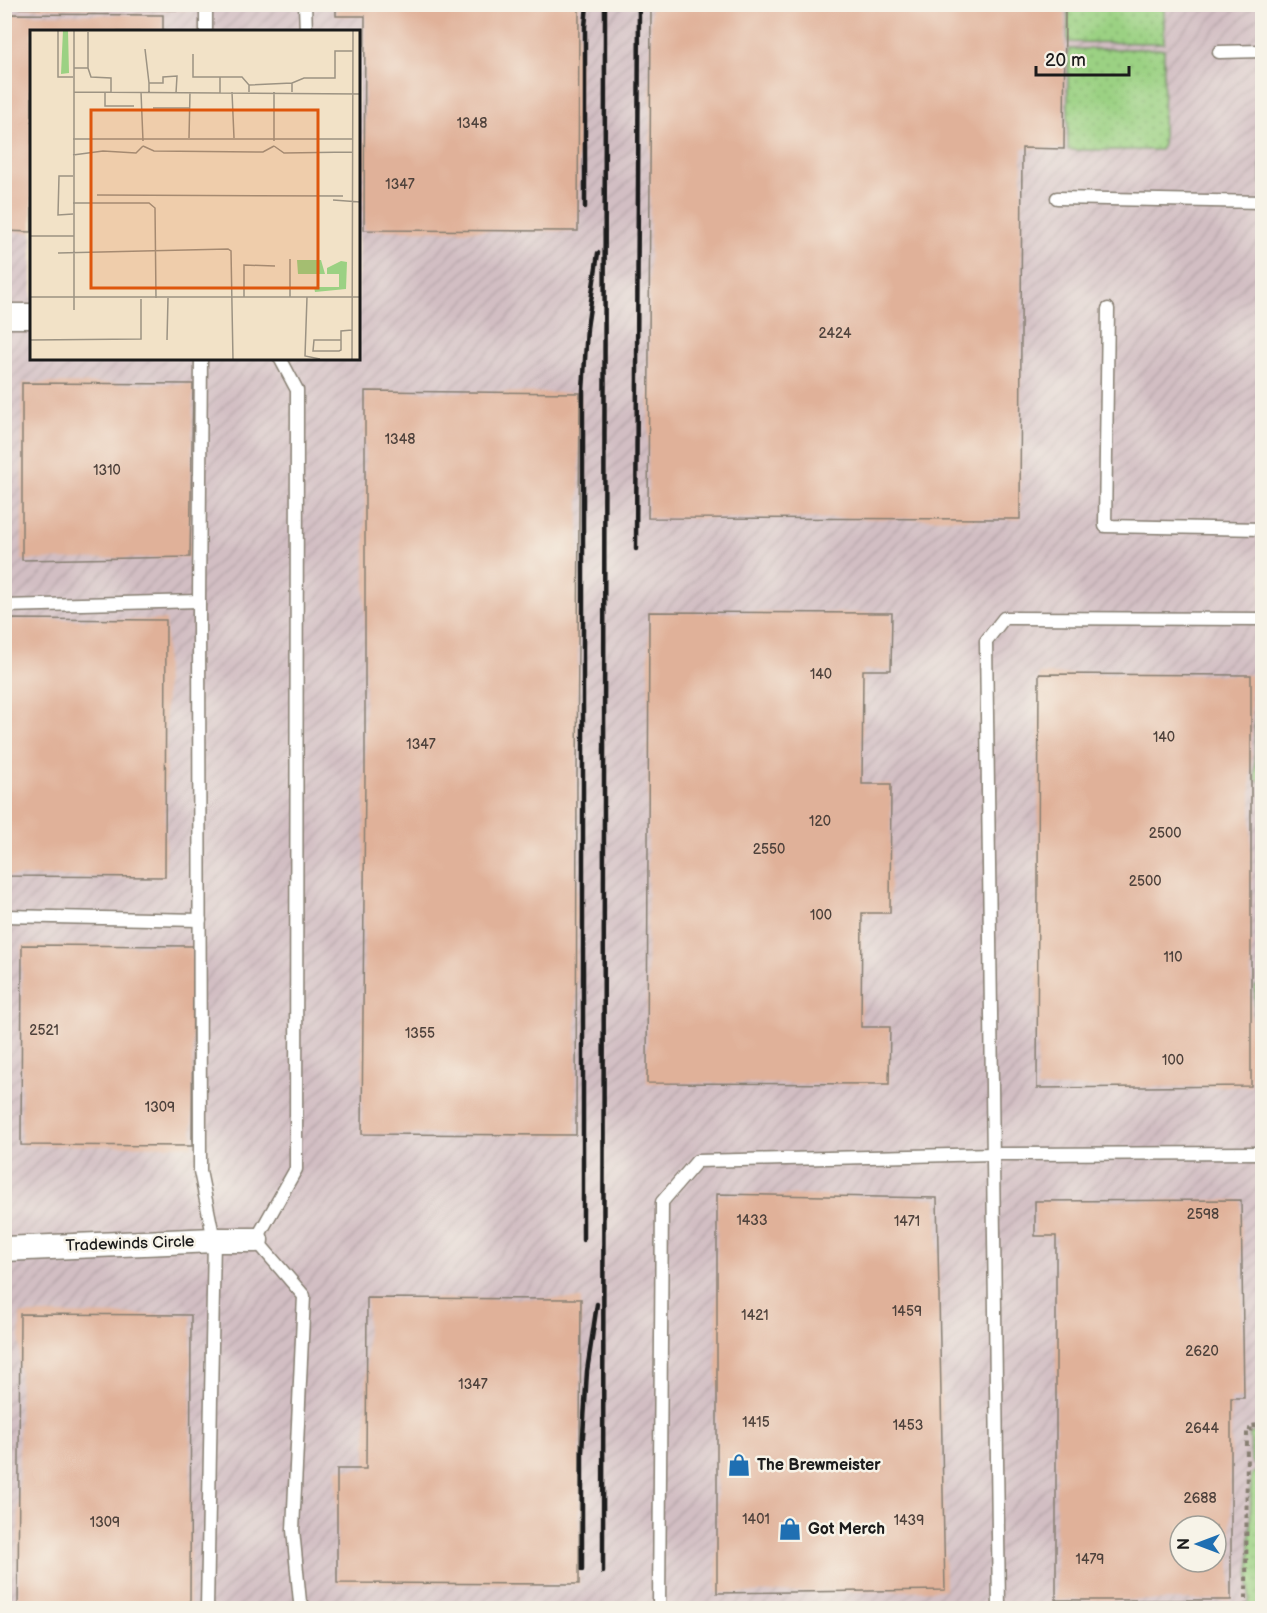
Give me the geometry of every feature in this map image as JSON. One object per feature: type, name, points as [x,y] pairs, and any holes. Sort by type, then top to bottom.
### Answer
[{"type":"street","points":[[4,316],[30,316]]},
{"type":"street","name":"Tradewinds Circle","points":[[4,1249],[256,1240]]},
{"type":"lane","points":[[206,4],[206,30]]},
{"type":"lane","points":[[305,4],[306,30]]},
{"type":"lane","points":[[1219,52],[1263,51]]},
{"type":"lane","points":[[1057,198],[1263,202]]},
{"type":"lane","points":[[1108,309],[1105,526],[1263,528]]},
{"type":"lane","points":[[201,360],[200,1171],[214,1240],[207,1608]]},
{"type":"lane","points":[[281,360],[297,390],[296,1168],[256,1240],[304,1296],[293,1530],[300,1602],[306,1608]]},
{"type":"lane","points":[[4,606],[199,601]]},
{"type":"lane","points":[[999,1608],[986,641],[1004,618],[1263,619]]},
{"type":"lane","points":[[4,915],[200,920]]},
{"type":"lane","points":[[658,1608],[662,1202],[697,1161],[993,1154],[1263,1153]]},
{"type":"path","points":[[1246,1608],[1247,1429],[1255,1430],[1254,1422],[1260,1422],[1261,1176]]},
{"type":"shaded area","points":[[5,5],[1262,5],[1262,1608],[5,1608]]},
{"type":"green space","points":[[1068,5],[1164,5],[1164,43],[1068,42]]},
{"type":"green space","points":[[1068,49],[1164,49],[1163,145],[1160,150],[1068,150]]},
{"type":"green space","points":[[1262,67],[1262,184],[1261,184]]},
{"type":"green space","points":[[1255,704],[1262,705],[1262,781],[1255,780]]},
{"type":"green space","points":[[1255,986],[1262,986],[1262,1062],[1254,1061]]},
{"type":"green space","points":[[1258,1426],[1262,1426],[1262,1465],[1255,1465],[1251,1461],[1250,1433],[1258,1433]]},
{"type":"green space","points":[[1255,1472],[1262,1472],[1262,1608],[1249,1608],[1251,1475]]},
{"type":"building","points":[[20,4],[188,4],[188,10],[20,8]]},
{"type":"building","points":[[336,4],[579,4],[578,231],[364,230],[365,16],[336,16]]},
{"type":"building","points":[[651,4],[1065,4],[1064,149],[1022,148],[1020,519],[648,518]]},
{"type":"building","points":[[4,14],[163,15],[163,30],[30,30],[30,232],[4,231]]},
{"type":"building","points":[[22,383],[193,384],[190,557],[22,560]]},
{"type":"building","points":[[365,391],[580,393],[576,1135],[362,1134]]},
{"type":"building","points":[[649,612],[892,613],[891,670],[863,670],[862,784],[891,784],[890,913],[862,913],[861,1027],[890,1027],[889,1084],[647,1083]]},
{"type":"building","points":[[4,619],[166,620],[165,877],[4,876]]},
{"type":"building","points":[[1039,674],[1251,675],[1251,1086],[1037,1088]]},
{"type":"building","points":[[22,945],[193,946],[192,1146],[21,1145]]},
{"type":"building","points":[[717,1194],[937,1198],[945,1590],[717,1593]]},
{"type":"building","points":[[1241,1200],[1244,1398],[1231,1398],[1231,1600],[1056,1600],[1056,1236],[1035,1236],[1035,1201]]},
{"type":"building","points":[[367,1298],[581,1299],[579,1584],[337,1583],[337,1469],[366,1469]]},
{"type":"building","points":[[20,1314],[191,1315],[190,1608],[18,1608]]},
{"type":"railway","points":[[585,207],[587,4]]},
{"type":"railway","points":[[603,1572],[605,4]]},
{"type":"railway","points":[[636,549],[639,4]]},
{"type":"railway","points":[[583,1240],[583,391],[587,328],[598,253]]},
{"type":"railway","points":[[582,1570],[582,1452],[587,1371],[597,1304]]},
{"type":"place","name":"The Brewmeister","points":[[739,1465]]},
{"type":"place","name":"Got Merch","points":[[790,1529]]}]
